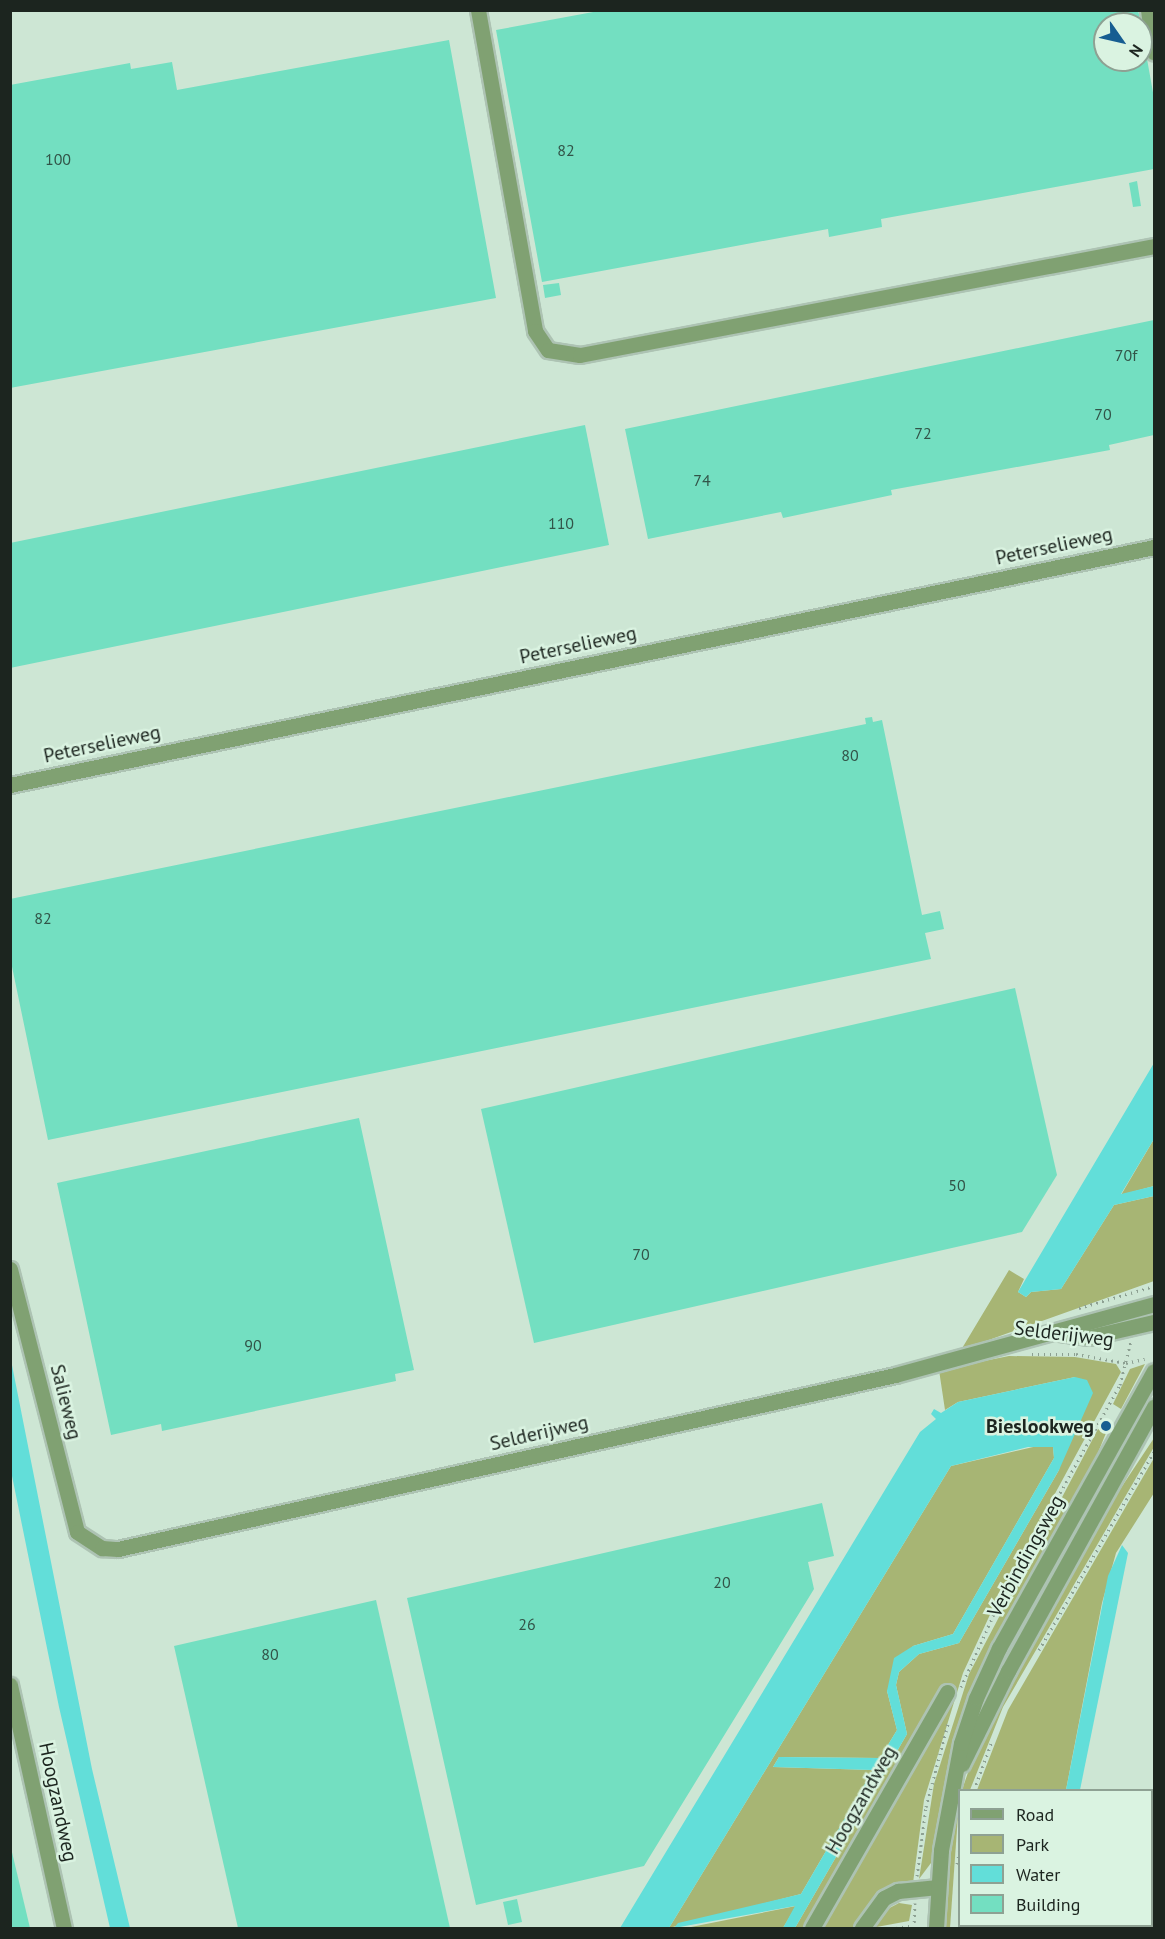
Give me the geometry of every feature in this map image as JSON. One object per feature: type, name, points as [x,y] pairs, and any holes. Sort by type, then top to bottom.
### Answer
[{"type":"street","points":[[478,10],[535,331],[548,350],[580,355],[1155,246]]},
{"type":"street","points":[[1148,10],[1155,53]]},
{"type":"street","name":"Peterselieweg","points":[[10,785],[1155,547]]},
{"type":"street","name":"Salieweg","points":[[10,1269],[77,1532],[88,1542]]},
{"type":"street","name":"Selderijweg","points":[[88,1542],[118,1549],[895,1375],[1057,1333],[1155,1304]]},
{"type":"street","name":"Selderijweg","points":[[1057,1333],[1089,1337],[1152,1324]]},
{"type":"street","name":"Verbindingsweg","points":[[936,1929],[938,1887],[961,1743],[999,1648],[1155,1371]]},
{"type":"street","name":"Verbindingsweg","points":[[958,1772],[1008,1671],[1155,1407]]},
{"type":"street","name":"Hoogzandweg","points":[[10,1685],[64,1929]]},
{"type":"street","name":"Hoogzandweg","points":[[812,1929],[947,1692]]},
{"type":"street","points":[[862,1929],[884,1898],[915,1889],[938,1887]]},
{"type":"path","name":"Selderijweg","points":[[998,1347],[1126,1363],[1155,1357]]},
{"type":"path","points":[[1033,1659],[1155,1452]]},
{"type":"path","points":[[975,1789],[993,1737]]},
{"type":"path","points":[[896,1929],[914,1927],[915,1889],[926,1807]]},
{"type":"green space","points":[[1154,1139],[1154,1186],[1121,1195]]},
{"type":"green space","points":[[1154,1196],[1154,1281],[961,1350],[1009,1270],[1024,1279],[1018,1292],[1026,1297],[1031,1292],[1061,1289],[1114,1205]]},
{"type":"green space","points":[[1009,1356],[1075,1357],[1116,1364],[1121,1372],[994,1606],[963,1673],[924,1800],[913,1883],[880,1893],[856,1928],[816,1928],[952,1694],[806,1928],[795,1928],[907,1734],[896,1685],[899,1672],[919,1654],[959,1643],[1059,1470],[1075,1377],[958,1402],[945,1410],[939,1370]]},
{"type":"green space","points":[[1145,1364],[1121,1409],[1113,1404],[1130,1369]]},
{"type":"green space","points":[[1098,1429],[1106,1433],[1089,1475],[948,1771],[931,1863],[919,1879],[934,1784],[969,1674]]},
{"type":"green space","points":[[1154,1438],[1154,1447],[1003,1707],[970,1789],[962,1789],[983,1729],[1103,1515]]},
{"type":"green space","points":[[1046,1444],[1053,1447],[1054,1458],[953,1634],[913,1646],[887,1691],[897,1730],[880,1758],[779,1757],[773,1767],[873,1770],[801,1894],[669,1928],[951,1466]]},
{"type":"green space","points":[[1154,1458],[1154,1493],[1116,1553],[1102,1603],[1066,1789],[977,1789],[1008,1710]]},
{"type":"green space","points":[[1092,1489],[1096,1491],[1061,1570],[1034,1616],[1023,1610]]},
{"type":"green space","points":[[958,1807],[950,1928],[944,1928],[947,1877]]},
{"type":"green space","points":[[899,1903],[912,1905],[909,1921],[871,1928],[882,1912]]},
{"type":"green space","points":[[796,1906],[783,1928],[686,1928]]},
{"type":"water","points":[[1154,1063],[1154,1139],[1121,1194],[1154,1186],[1154,1196],[1114,1205],[1061,1289],[1031,1292],[1026,1297],[1018,1292]]},
{"type":"water","points":[[10,1355],[92,1769],[130,1928],[110,1928],[59,1707],[11,1471]]},
{"type":"water","points":[[1075,1377],[1087,1380],[1093,1393],[1059,1470],[959,1643],[919,1654],[899,1672],[896,1685],[907,1734],[795,1928],[783,1928],[795,1906],[674,1928],[678,1923],[801,1894],[873,1770],[773,1767],[779,1757],[880,1758],[897,1730],[887,1691],[894,1658],[913,1646],[953,1634],[1054,1458],[1053,1447],[1028,1447],[951,1466],[669,1928],[620,1928],[920,1432],[936,1419],[931,1414],[934,1409],[941,1413],[958,1402]]},
{"type":"water","points":[[1122,1545],[1128,1553],[1080,1789],[1066,1789],[1108,1576]]},
{"type":"building","points":[[604,10],[1138,10],[1138,12],[1093,12],[1093,72],[1149,72],[1154,98],[1154,169],[881,219],[882,227],[829,237],[828,229],[542,282],[496,30]]},
{"type":"building","points":[[449,40],[496,298],[10,388],[10,85],[130,63],[131,69],[172,62],[177,90]]},
{"type":"building","points":[[1137,181],[1141,206],[1133,207],[1129,183]]},
{"type":"building","points":[[559,283],[561,295],[545,298],[543,285]]},
{"type":"building","points":[[1154,320],[1154,435],[1109,445],[1110,450],[891,490],[892,495],[783,518],[781,512],[648,539],[625,429]]},
{"type":"building","points":[[585,425],[609,545],[10,668],[10,543]]},
{"type":"building","points":[[872,717],[873,722],[882,720],[922,915],[940,911],[944,929],[925,933],[931,959],[48,1140],[10,957],[10,899],[866,724],[865,718]]},
{"type":"building","points":[[1015,988],[1057,1175],[1022,1232],[534,1343],[481,1109]]},
{"type":"building","points":[[359,1118],[414,1370],[395,1374],[396,1381],[162,1431],[161,1424],[111,1435],[57,1183]]},
{"type":"building","points":[[822,1503],[834,1556],[808,1562],[814,1589],[644,1866],[476,1905],[407,1598]]},
{"type":"building","points":[[376,1600],[450,1928],[238,1928],[174,1646]]},
{"type":"building","points":[[11,1848],[30,1928],[10,1928]]},
{"type":"building","points":[[517,1899],[522,1922],[508,1925],[503,1902]]},
{"type":"place","name":"Bieslookweg","points":[[1106,1426]]}]
